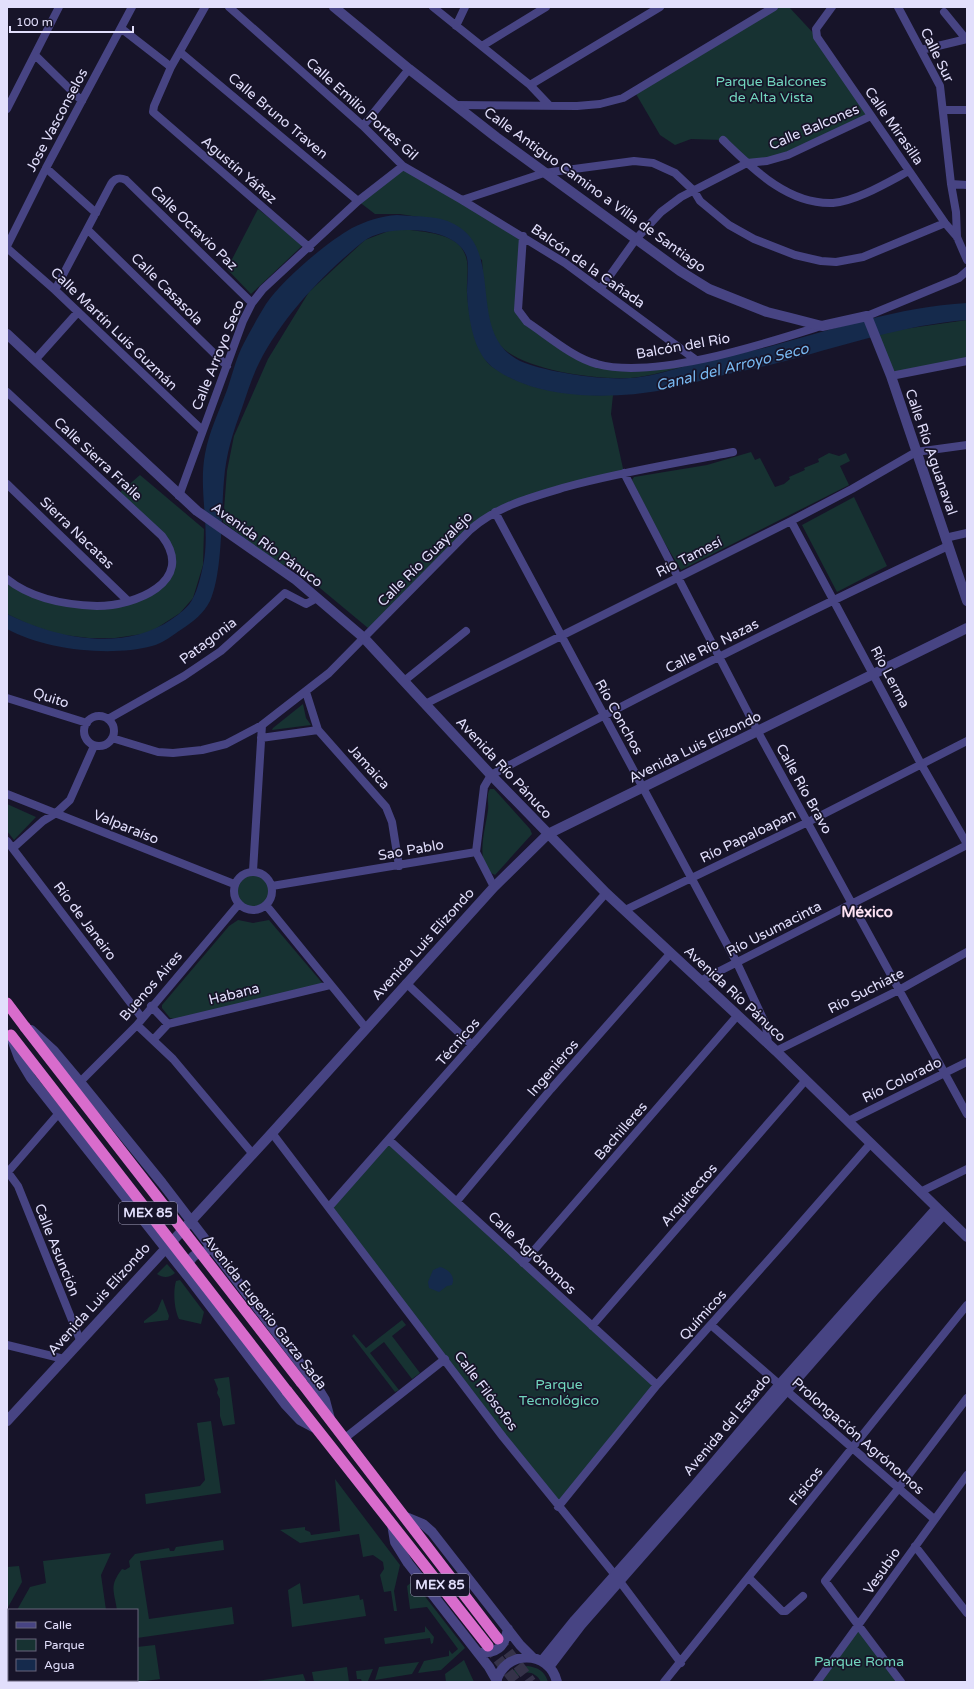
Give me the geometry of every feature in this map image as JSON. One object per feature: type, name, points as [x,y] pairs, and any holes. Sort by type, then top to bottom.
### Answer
[{"type":"highway","name":"Avenida Eugenio Garza Sada","points":[[7,1003],[406,1516],[498,1639]]},
{"type":"highway","name":"MEX 85","points":[[9,1032],[287,1391],[488,1646]]},
{"type":"street","points":[[7,109],[59,7]]},
{"type":"street","name":"Jose Vasconselos","points":[[7,247],[46,168],[122,29],[132,7]]},
{"type":"street","points":[[122,29],[171,67],[205,7]]},
{"type":"street","name":"Calle Emilio Portes Gil","points":[[229,7],[363,126],[403,166],[462,200]]},
{"type":"street","name":"Calle Antiguo Camino a Villa de Santiago","points":[[335,7],[409,69],[544,173],[636,239],[710,289],[767,312],[822,326],[868,318]]},
{"type":"street","points":[[434,7],[530,85],[549,105]]},
{"type":"street","points":[[456,26],[465,7]]},
{"type":"street","points":[[482,46],[546,7]]},
{"type":"street","points":[[530,85],[660,7]]},
{"type":"street","points":[[455,105],[600,104],[623,98],[774,7]]},
{"type":"street","name":"Calle Sur","points":[[898,7],[940,86],[944,110],[951,184],[956,212],[957,237]]},
{"type":"street","name":"Calle Mirasilla","points":[[831,8],[816,29],[816,36],[945,223],[957,237],[967,260]]},
{"type":"street","points":[[921,50],[966,39],[944,12]]},
{"type":"street","name":"Calle Bruno Traven","points":[[180,52],[358,201]]},
{"type":"street","points":[[35,55],[82,101]]},
{"type":"street","name":"Agustín Yáñez","points":[[171,67],[153,111],[156,116],[310,248]]},
{"type":"street","points":[[363,126],[409,69]]},
{"type":"street","points":[[944,110],[967,110]]},
{"type":"street","name":"Calle Balcones","points":[[601,288],[636,239],[661,212],[681,196],[747,164],[762,162],[788,154],[871,116]]},
{"type":"street","points":[[723,140],[747,164],[766,180],[801,197],[818,202],[834,203],[855,196],[910,171]]},
{"type":"street","points":[[462,200],[544,173],[619,162],[643,162],[665,167],[676,173],[694,190],[704,205],[728,225],[754,239],[795,255],[821,261],[836,262],[863,257],[945,223]]},
{"type":"street","name":"Calle Arroyo Seco","points":[[179,496],[243,321],[252,303],[263,289],[310,248],[358,201],[403,166]]},
{"type":"street","points":[[46,168],[96,213],[55,290]]},
{"type":"street","name":"Calle Octavio Paz","points":[[96,213],[115,179],[126,180],[252,303]]},
{"type":"street","points":[[951,184],[967,185]]},
{"type":"street","name":"Balcón de la Cañada","points":[[462,200],[523,236],[601,288],[696,360]]},
{"type":"street","name":"Calle Casasola","points":[[88,230],[227,366]]},
{"type":"street","name":"Balcón del Río","points":[[523,236],[518,310],[527,322],[579,356],[597,364],[622,369],[642,369],[696,360],[822,326]]},
{"type":"street","name":"Calle Martín Luis Guzmán","points":[[7,247],[55,290],[202,430]]},
{"type":"street","points":[[868,318],[959,278],[967,271]]},
{"type":"street","points":[[35,360],[78,312]]},
{"type":"street","name":"Calle Río Aguanaval","points":[[868,318],[891,376],[967,601]]},
{"type":"street","name":"Avenida Río Pánuco","points":[[7,334],[179,496],[226,532],[296,580],[364,638],[548,834],[606,892],[670,954],[772,1048],[967,1237]]},
{"type":"street","points":[[891,376],[967,361]]},
{"type":"street","name":"Calle Sierra Fraile","points":[[7,392],[162,536],[169,548],[172,566],[168,579],[148,594],[128,601]]},
{"type":"street","name":"Río Tamesí","points":[[425,704],[791,521],[852,489],[916,452],[967,445]]},
{"type":"street","name":"Calle Río Guayalejo","points":[[112,738],[158,752],[173,753],[202,750],[226,744],[262,725],[306,692],[364,638],[470,530],[495,512],[546,493],[624,474],[733,452]]},
{"type":"street","name":"Calle Río Bravo","points":[[624,474],[758,732],[946,1073],[967,1114]]},
{"type":"street","name":"Sierra Nacatas","points":[[7,484],[128,601]]},
{"type":"street","name":"Río Conchos","points":[[495,512],[560,637],[644,787],[737,963],[766,1025],[772,1048]]},
{"type":"street","name":"Río Lerma","points":[[791,521],[921,764],[967,845]]},
{"type":"street","name":"Calle Río Nazas","points":[[491,774],[603,715],[967,532]]},
{"type":"street","points":[[7,579],[15,586],[32,594],[55,601],[99,606],[128,601]]},
{"type":"street","name":"Patagonia","points":[[108,719],[184,676],[221,651],[285,593],[306,604],[317,598]]},
{"type":"street","name":"Avenida Luis Elizondo","points":[[7,1421],[164,1248],[272,1133],[494,887],[548,834],[967,628]]},
{"type":"street","points":[[404,681],[466,631]]},
{"type":"street","name":"Jamaica","points":[[306,692],[318,730],[386,807],[392,822],[399,866]]},
{"type":"street","name":"Quito","points":[[7,698],[87,723]]},
{"type":"street","points":[[101,717],[108,719],[113,725],[114,732],[112,738],[108,743],[94,746],[86,738],[85,728],[87,723],[93,718],[101,717]]},
{"type":"street","points":[[253,871],[262,725]]},
{"type":"street","points":[[260,738],[318,730]]},
{"type":"street","name":"Río Papaloapan","points":[[625,910],[808,822],[967,741]]},
{"type":"street","points":[[13,848],[39,824],[56,813],[73,797],[94,746]]},
{"type":"street","points":[[491,774],[484,788],[476,852],[494,887]]},
{"type":"street","name":"Valparaíso","points":[[7,794],[234,884]]},
{"type":"street","name":"Río de Janeiro","points":[[7,841],[139,1021],[252,1153]]},
{"type":"street","name":"Río Usumacinta","points":[[700,981],[853,905],[967,845]]},
{"type":"street","name":"Sao Pablo","points":[[272,886],[476,852]]},
{"type":"street","points":[[253,871],[265,876],[272,886],[270,900],[266,905],[252,910],[245,909],[238,904],[233,892],[234,884],[238,878],[245,873],[253,871]]},
{"type":"street","name":"Técnicos","points":[[330,1207],[606,892]]},
{"type":"street","name":"Buenos Aires","points":[[80,1082],[139,1021],[238,904]]},
{"type":"street","points":[[266,905],[366,1028]]},
{"type":"street","name":"Río Suchiate","points":[[772,1048],[899,990],[967,952]]},
{"type":"street","name":"Ingenieros","points":[[457,1201],[551,1089],[670,954]]},
{"type":"street","points":[[406,983],[472,1045]]},
{"type":"street","name":"Habana","points":[[168,1024],[330,985]]},
{"type":"street","points":[[152,1006],[168,1024],[154,1039]]},
{"type":"street","name":"Bachilleres","points":[[523,1263],[737,1016]]},
{"type":"street","points":[[25,1026],[54,1051],[162,1183],[217,1254],[316,1385],[325,1400],[330,1420]]},
{"type":"street","points":[[9,1032],[24,1067],[164,1248],[189,1278],[285,1404],[300,1420],[317,1428]]},
{"type":"street","name":"Río Colorado","points":[[848,1121],[967,1062]]},
{"type":"street","name":"Arquitectos","points":[[592,1326],[805,1080]]},
{"type":"street","points":[[7,1172],[59,1113]]},
{"type":"street","name":"Calle Filósofos","points":[[272,1133],[330,1207],[500,1433],[558,1507],[618,1578],[681,1663]]},
{"type":"street","name":"Calle Agrónomos","points":[[389,1140],[657,1385]]},
{"type":"street","name":"Químicos","points":[[558,1507],[657,1385],[870,1143]]},
{"type":"street","points":[[920,1192],[967,1169]]},
{"type":"street","name":"Calle Asunción","points":[[7,1172],[18,1186],[80,1340]]},
{"type":"street","points":[[134,1209],[146,1214],[159,1208],[164,1199],[162,1183]]},
{"type":"street","name":"Avenida del Estado","points":[[541,1662],[581,1625],[618,1578],[780,1384],[940,1212]]},
{"type":"street","name":"Avenida del Estado","points":[[618,1578],[788,1390],[940,1212]]},
{"type":"street","points":[[189,1278],[187,1265],[194,1255],[207,1251],[217,1254]]},
{"type":"street","name":"Físicos","points":[[664,1682],[681,1663],[853,1449],[967,1305]]},
{"type":"street","name":"Prolongación Agrónomos","points":[[711,1325],[788,1390],[898,1489],[934,1519]]},
{"type":"street","points":[[7,1344],[64,1359]]},
{"type":"street","points":[[345,1438],[446,1360]]},
{"type":"street","points":[[901,1682],[825,1581],[898,1489],[967,1398]]},
{"type":"street","name":"Vesubio","points":[[817,1682],[967,1475]]},
{"type":"street","points":[[406,1516],[423,1524],[432,1532],[520,1645],[541,1662],[557,1682]]},
{"type":"street","points":[[392,1524],[395,1542],[405,1558],[478,1653],[496,1681],[502,1670],[510,1662],[521,1657],[541,1662]]},
{"type":"street","points":[[915,1546],[967,1613]]},
{"type":"street","points":[[749,1578],[782,1612],[786,1611],[802,1596]]},
{"type":"street","points":[[478,1653],[490,1652],[499,1648],[505,1642],[508,1629]]},
{"type":"green space","name":"Parque Balcones de Alta Vista","points":[[780,7],[789,7],[816,36],[871,116],[788,155],[747,163],[723,140],[691,139],[675,145],[660,135],[636,94]]},
{"type":"green space","points":[[403,166],[523,236],[518,301],[527,322],[597,364],[693,364],[639,377],[607,378],[565,373],[545,368],[526,362],[511,354],[500,345],[491,327],[484,293],[482,260],[425,218],[400,214],[375,214],[358,201]]},
{"type":"green space","points":[[258,209],[303,245],[251,294],[227,269]]},
{"type":"green space","points":[[394,229],[420,231],[439,235],[454,241],[464,251],[468,269],[467,293],[472,329],[482,354],[491,366],[525,384],[540,388],[584,395],[613,395],[611,414],[624,473],[495,512],[368,628],[297,569],[278,563],[223,522],[227,471],[234,436],[268,359],[309,292],[365,240]]},
{"type":"green space","points":[[967,320],[967,361],[891,376],[875,336],[890,331]]},
{"type":"green space","points":[[751,452],[755,460],[760,458],[775,487],[784,484],[790,479],[789,477],[805,470],[804,468],[819,462],[818,459],[829,453],[839,456],[846,453],[850,461],[840,466],[849,485],[681,570],[655,527],[632,480],[634,477],[707,465]]},
{"type":"green space","points":[[140,475],[204,529],[203,565],[193,598],[180,613],[149,633],[115,638],[89,638],[56,634],[28,624],[7,614],[7,579],[15,586],[79,605],[139,598],[168,579],[169,548],[118,494]]},
{"type":"green space","points":[[854,497],[887,566],[837,592],[802,525]]},
{"type":"green space","points":[[303,704],[306,718],[311,725],[272,730],[273,728]]},
{"type":"green space","points":[[490,789],[494,789],[530,829],[532,834],[495,875],[488,870],[484,863],[482,846],[488,810],[488,794]]},
{"type":"green space","points":[[7,804],[36,817],[14,840],[7,831]]},
{"type":"green space","points":[[249,872],[257,872],[267,877],[271,884],[271,898],[267,905],[257,910],[249,910],[239,905],[237,902],[234,895],[234,887],[239,877],[242,875]]},
{"type":"green space","points":[[238,920],[253,923],[269,920],[324,985],[176,1019],[170,1018],[162,1008],[162,1005],[229,926]]},
{"type":"green space","name":"Parque Tecnológico","points":[[389,1141],[657,1385],[558,1507],[331,1206]]},
{"type":"green space","points":[[167,1264],[175,1273],[166,1277],[157,1274]]},
{"type":"green space","points":[[180,1280],[204,1312],[201,1324],[179,1319],[174,1295],[176,1281]]},
{"type":"green space","points":[[162,1299],[169,1316],[168,1320],[144,1323],[144,1321],[157,1311]]},
{"type":"green space","points":[[402,1320],[406,1325],[392,1336],[420,1373],[412,1379],[384,1342],[370,1353],[399,1390],[395,1392],[352,1336],[354,1334],[366,1348]]},
{"type":"green space","points":[[229,1377],[235,1424],[223,1426],[220,1416],[220,1399],[214,1379]]},
{"type":"green space","points":[[211,1421],[221,1493],[146,1504],[145,1494],[200,1486],[205,1480],[197,1423]]},
{"type":"green space","points":[[335,1479],[400,1565],[394,1591],[397,1611],[394,1611],[391,1591],[384,1592],[380,1575],[384,1569],[383,1562],[373,1555],[363,1557],[359,1534],[300,1543],[280,1530],[305,1527],[305,1530],[310,1532],[311,1535],[340,1531]]},
{"type":"green space","points":[[223,1540],[224,1550],[140,1561],[149,1619],[232,1607],[234,1624],[138,1638],[138,1609],[117,1609],[114,1593],[115,1580],[122,1569],[125,1570],[130,1567],[129,1561],[135,1554],[169,1548],[170,1551],[174,1551],[176,1547]]},
{"type":"green space","points":[[111,1553],[101,1575],[106,1609],[18,1609],[30,1587],[46,1583],[43,1561]]},
{"type":"green space","points":[[19,1566],[22,1582],[7,1609],[7,1567]]},
{"type":"green space","points":[[413,1581],[465,1648],[441,1670],[418,1673],[424,1661],[449,1656],[449,1650],[452,1654],[458,1649],[427,1607],[410,1609],[407,1586]]},
{"type":"green space","points":[[300,1583],[303,1604],[359,1595],[360,1600],[363,1599],[366,1616],[292,1627],[288,1590]]},
{"type":"green space","points":[[425,1626],[434,1637],[433,1643],[431,1644],[430,1638],[385,1644],[384,1638],[425,1632]]},
{"type":"green space","name":"Parque Roma","points":[[859,1626],[901,1682],[818,1682]]},
{"type":"green space","points":[[8,1631],[8,1681],[63,1682],[7,1682]]},
{"type":"green space","points":[[155,1645],[160,1679],[138,1682],[121,1682],[138,1681],[138,1647]]},
{"type":"green space","points":[[464,1660],[474,1682],[446,1682],[445,1674]]},
{"type":"green space","points":[[419,1662],[412,1674],[375,1680],[379,1667]]},
{"type":"green space","points":[[527,1666],[534,1667],[543,1672],[548,1682],[541,1682],[531,1673],[524,1673],[514,1682],[507,1682],[514,1670]]},
{"type":"green space","points":[[347,1667],[349,1682],[314,1682],[312,1672]]},
{"type":"green space","points":[[373,1669],[368,1681],[362,1682],[361,1679],[357,1679],[356,1671]]},
{"type":"green space","points":[[303,1674],[306,1682],[257,1681]]},
{"type":"water","name":"Canal del Arroyo Seco","points":[[397,215],[426,217],[448,221],[470,237],[479,254],[484,274],[489,316],[495,335],[506,351],[525,363],[537,367],[582,376],[628,378],[648,376],[768,347],[891,314],[941,305],[967,303],[967,320],[944,322],[899,331],[780,362],[647,393],[592,396],[555,392],[522,383],[508,377],[490,365],[482,355],[474,338],[468,310],[468,262],[461,247],[451,239],[437,234],[421,231],[405,230],[375,235],[364,241],[334,267],[305,297],[280,329],[256,368],[230,443],[224,480],[221,542],[217,574],[210,601],[201,613],[186,626],[160,643],[136,649],[117,651],[78,650],[59,647],[22,636],[7,629],[7,614],[47,630],[68,635],[111,639],[132,636],[153,630],[181,613],[195,594],[203,566],[206,538],[203,482],[205,454],[212,429],[241,349],[273,294],[306,262],[330,242],[357,225],[379,218]]},
{"type":"water","points":[[440,1267],[446,1269],[450,1273],[453,1282],[452,1285],[447,1286],[439,1292],[429,1288],[428,1282],[433,1270]]},
{"type":"tunnel","points":[[498,1639],[531,1682]]},
{"type":"tunnel","points":[[488,1646],[516,1682]]},
{"type":"district","name":"México","points":[[867,912]]}]
